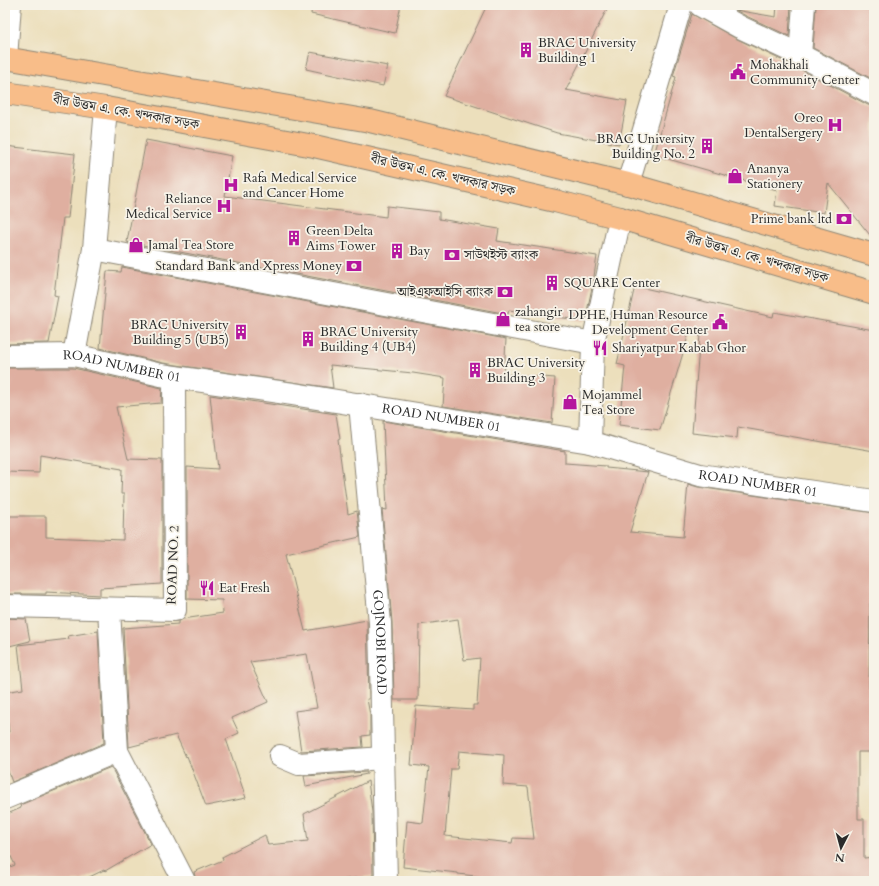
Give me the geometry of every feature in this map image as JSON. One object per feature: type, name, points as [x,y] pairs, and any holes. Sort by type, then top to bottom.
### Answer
[{"type":"main road","points":[[6,58],[370,121],[628,184],[874,255]]},
{"type":"main road","name":"বীর উত্তম এ. কে. খন্দকার সড়ক","points":[[5,93],[106,108],[314,146],[555,201],[620,218],[874,292]]},
{"type":"street","points":[[6,58],[10,5]]},
{"type":"street","points":[[628,184],[681,5]]},
{"type":"street","points":[[700,5],[740,27],[800,55],[874,94]]},
{"type":"street","points":[[800,55],[804,5]]},
{"type":"street","points":[[74,355],[94,249],[106,108]]},
{"type":"street","points":[[590,442],[593,343],[620,218]]},
{"type":"street","points":[[94,249],[593,343]]},
{"type":"street","name":"ROAD NUMBER 01","points":[[5,356],[74,355],[161,375],[360,404],[590,442],[700,475],[874,501]]},
{"type":"street","name":"ROAD NO. 2","points":[[5,606],[175,610],[174,377]]},
{"type":"street","name":"GOJNOBI ROAD","points":[[360,404],[380,623],[386,881]]},
{"type":"street","points":[[109,609],[117,751],[184,881]]},
{"type":"street","points":[[5,798],[117,751]]},
{"type":"street","points":[[280,756],[299,764],[383,758]]},
{"type":"building","points":[[312,5],[401,5],[395,33],[311,14]]},
{"type":"building","name":"BRAC University Building 1","points":[[487,5],[609,5],[566,90],[627,101],[619,144],[557,133],[444,96]]},
{"type":"building","points":[[726,5],[735,5],[735,10]]},
{"type":"building","points":[[777,5],[791,5],[789,36],[746,16],[735,10],[776,17]]},
{"type":"building","points":[[816,5],[874,5],[874,80],[813,48]]},
{"type":"building","points":[[692,14],[735,38],[794,66],[868,105],[874,106],[874,240],[828,183],[824,213],[775,206],[777,190],[654,155],[676,77],[673,76]]},
{"type":"building","points":[[310,52],[388,66],[383,86],[306,69]]},
{"type":"building","points":[[146,140],[232,156],[225,196],[386,217],[387,206],[439,212],[439,219],[499,229],[497,241],[597,256],[585,321],[509,310],[508,314],[127,242]]},
{"type":"building","points":[[5,146],[75,154],[68,218],[63,218],[54,295],[58,296],[49,343],[5,344]]},
{"type":"building","points":[[122,267],[506,339],[504,374],[555,378],[552,423],[443,406],[445,378],[413,373],[330,365],[333,388],[163,363],[100,348],[107,271],[121,272]]},
{"type":"building","points":[[635,286],[773,317],[774,312],[874,330],[874,451],[738,427],[737,438],[692,433],[700,335],[689,333],[660,430],[619,425],[625,366],[617,364]]},
{"type":"building","points":[[5,368],[73,368],[162,388],[161,403],[116,407],[128,459],[162,460],[162,584],[100,588],[100,595],[46,592],[46,594],[5,594],[5,516],[46,516],[46,537],[123,540],[124,494],[121,494],[122,469],[40,455],[39,473],[5,472]]},
{"type":"building","points":[[210,395],[336,414],[348,514],[357,511],[360,537],[286,554],[305,631],[367,620],[369,699],[367,699],[370,715],[370,735],[362,736],[363,747],[301,751],[295,711],[317,708],[307,654],[250,662],[268,702],[232,718],[239,733],[226,739],[246,798],[206,806],[187,756],[186,757],[176,735],[129,747],[123,628],[178,624],[178,622],[183,619],[223,613],[222,600],[187,599],[187,467],[218,469]]},
{"type":"building","points":[[383,421],[565,451],[565,463],[606,466],[606,468],[648,472],[630,532],[683,537],[688,484],[698,487],[874,513],[874,604],[870,603],[869,688],[874,688],[874,752],[858,752],[858,819],[864,819],[864,858],[874,857],[874,881],[510,881],[403,867],[407,821],[423,823],[429,767],[411,765],[416,706],[473,710],[473,705],[477,705],[480,658],[464,660],[458,619],[419,625],[418,700],[394,700],[392,622],[382,509],[387,510]],"holes":[[[459,751],[504,755],[503,785],[528,787],[534,839],[513,838],[512,843],[445,836],[451,769],[457,769]]]},
{"type":"building","points":[[5,618],[26,619],[30,641],[5,647]]},
{"type":"building","points":[[98,631],[104,743],[12,782],[5,763],[5,733],[9,732],[5,692],[23,689],[18,645],[69,639],[68,636]]},
{"type":"building","points":[[111,767],[151,844],[105,871],[104,870],[81,881],[5,881],[5,869],[15,865],[5,844],[5,815],[21,808],[20,805]]},
{"type":"building","points":[[367,772],[367,774],[306,786],[304,776]]},
{"type":"building","points":[[368,781],[372,812],[373,876],[331,881],[196,881],[194,872],[223,860],[222,857],[265,835],[268,845],[308,841],[304,814]]},
{"type":"place","name":"BRAC University Building 1","points":[[526,50]]},
{"type":"place","name":"Mohakhali Community Center","points":[[738,72]]},
{"type":"place","name":"Oreo DentalSergery","points":[[835,125]]},
{"type":"place","name":"BRAC University Building No. 2","points":[[707,146]]},
{"type":"place","name":"Ananya Stationery","points":[[735,176]]},
{"type":"place","name":"Rafa Medical Service and Cancer Home","points":[[231,185]]},
{"type":"place","name":"Reliance Medical Service","points":[[224,206]]},
{"type":"place","name":"Prime bank ltd","points":[[844,219]]},
{"type":"place","name":"Green Delta Aims Tower","points":[[294,238]]},
{"type":"place","name":"Jamal Tea Store","points":[[136,245]]},
{"type":"place","name":"Bay","points":[[397,251]]},
{"type":"place","name":"সাউথইস্ট ব্যাংক","points":[[452,255]]},
{"type":"place","name":"Standard Bank and Xpress Money","points":[[354,266]]},
{"type":"place","name":"SQUARE Center","points":[[552,283]]},
{"type":"place","name":"আইএফআইসি ব্যাংক","points":[[505,292]]},
{"type":"place","name":"zahangir tea store","points":[[503,319]]},
{"type":"place","name":"DPHE, Human Resource Development Center","points":[[720,322]]},
{"type":"place","name":"BRAC University Building 5 (UB5)","points":[[241,332]]},
{"type":"place","name":"BRAC University Building 4 (UB4)","points":[[308,339]]},
{"type":"place","name":"Shariyatpur Kabab Ghor","points":[[600,348]]},
{"type":"place","name":"BRAC University Building 3","points":[[475,370]]},
{"type":"place","name":"Mojammel Tea Store","points":[[570,402]]},
{"type":"place","name":"Eat Fresh","points":[[207,588]]}]
